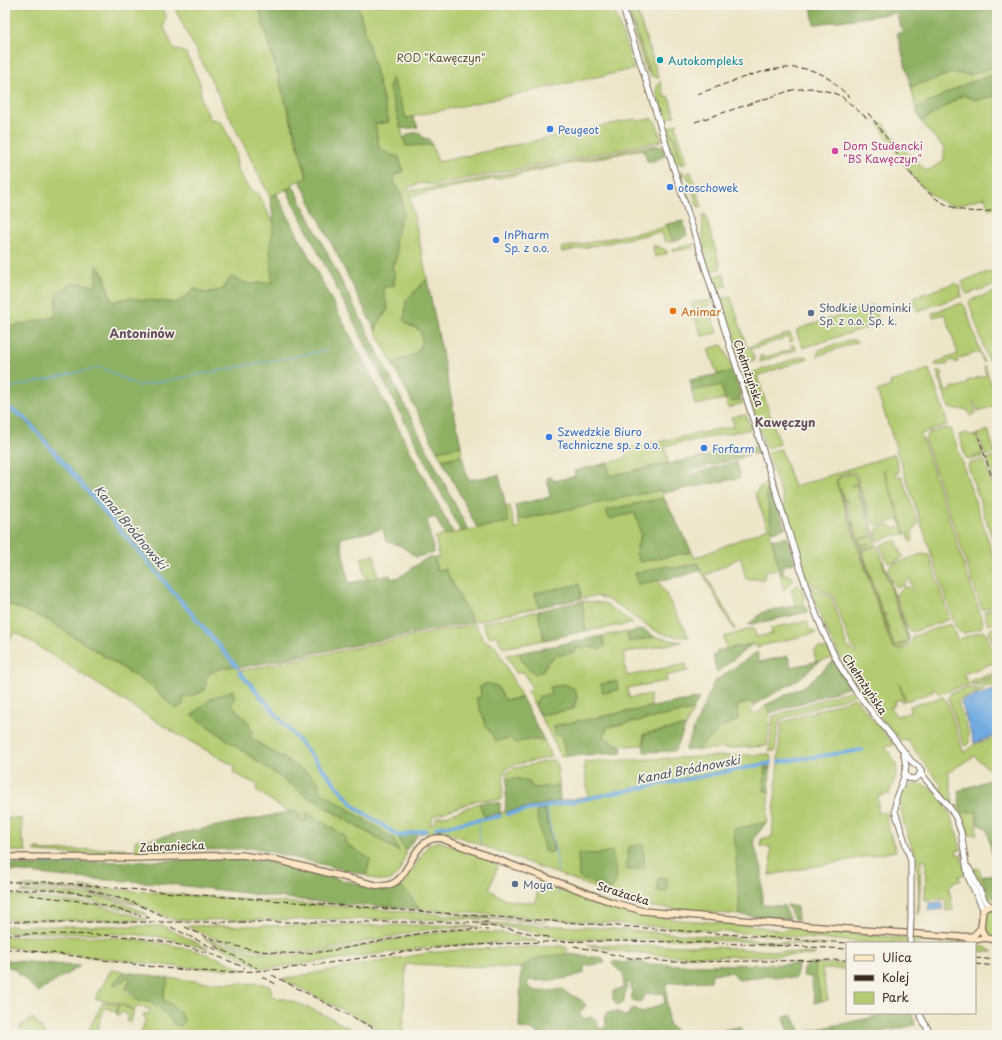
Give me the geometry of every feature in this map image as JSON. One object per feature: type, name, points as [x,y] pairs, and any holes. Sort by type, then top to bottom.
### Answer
[{"type":"main road","name":"Strażacka","points":[[338,876],[382,886],[393,885],[399,880],[421,844],[432,838],[440,838],[611,902],[643,911],[813,927],[959,937],[973,936],[981,928]]},
{"type":"main road","name":"Zabraniecka","points":[[5,857],[125,858],[241,855],[277,860],[338,876]]},
{"type":"main road","points":[[985,938],[981,928],[983,909],[990,906],[997,906]]},
{"type":"main road","name":"Strażacka","points":[[959,937],[973,940],[985,938],[996,939]]},
{"type":"street","name":"Chełmżyńska","points":[[622,5],[802,577],[827,642],[849,682],[903,751],[916,764]]},
{"type":"street","name":"Chełmżyńska","points":[[903,751],[905,770]]},
{"type":"street","points":[[910,942],[911,861],[895,814],[898,791],[905,770],[910,764],[916,764],[950,808],[957,820],[962,832],[968,877],[983,909]]},
{"type":"street","points":[[905,770],[907,776],[932,786]]},
{"type":"street","points":[[898,791],[919,776],[921,770]]},
{"type":"street","points":[[967,865],[985,901],[990,906]]},
{"type":"street","points":[[920,1014],[930,1035]]},
{"type":"green space","points":[[5,5],[160,5],[166,16],[164,27],[174,49],[186,53],[200,83],[201,99],[210,119],[221,121],[236,152],[237,169],[249,189],[257,193],[274,223],[270,247],[272,282],[249,284],[231,277],[222,290],[205,293],[194,288],[187,296],[176,303],[128,298],[112,302],[105,277],[97,266],[96,286],[56,317],[5,328]]},
{"type":"green space","points":[[173,5],[258,5],[307,178],[293,183],[293,186],[270,197]]},
{"type":"green space","points":[[258,5],[358,5],[389,122],[375,124],[379,148],[391,155],[399,157],[403,171],[395,174],[394,183],[400,189],[404,215],[399,221],[395,239],[398,251],[392,267],[395,274],[394,285],[383,288],[388,309],[377,325],[376,332],[300,181],[307,177]]},
{"type":"green space","name":"ROD \"Kawęczyn\"","points":[[358,5],[613,5],[634,69],[406,118],[392,78],[389,87],[406,146],[432,145],[438,162],[634,119],[640,121],[652,118],[657,125],[662,141],[434,185],[421,183],[408,188],[409,192],[412,190],[429,189],[652,145],[658,146],[410,196],[427,279],[406,301],[407,324],[420,330],[422,338],[419,349],[416,353],[392,363],[376,332],[377,325],[388,309],[382,288],[394,285],[395,274],[392,267],[397,257],[394,237],[399,228],[403,200],[400,189],[394,183],[395,174],[403,172],[399,157],[391,155],[379,148],[375,124],[389,122]]},
{"type":"green space","points":[[625,5],[627,5],[649,74],[645,69]]},
{"type":"green space","points":[[628,5],[635,5],[659,78],[651,76]]},
{"type":"green space","points":[[811,5],[997,5],[997,66],[970,75],[952,73],[911,87],[897,33],[903,32],[896,13],[814,24]]},
{"type":"green space","points":[[997,66],[997,73],[961,86],[916,109],[911,87],[952,73],[970,75]]},
{"type":"green space","points":[[997,73],[997,96],[975,100],[962,95],[921,122],[916,109],[961,86]]},
{"type":"green space","points":[[392,78],[406,118],[413,117],[418,127],[407,129],[401,128],[389,87]]},
{"type":"green space","points":[[660,81],[665,97],[669,97],[675,116],[665,119],[656,91]]},
{"type":"green space","points":[[963,95],[975,100],[997,96],[997,208],[989,210],[985,197],[956,206],[943,202],[932,195],[921,185],[901,160],[878,124],[884,123],[900,146],[927,171],[944,161],[944,148],[921,122]]},
{"type":"green space","points":[[678,123],[676,127],[687,161],[683,165],[675,139],[668,128]]},
{"type":"green space","points":[[666,128],[674,139],[682,165],[675,162],[665,131]]},
{"type":"green space","points":[[419,132],[423,138],[429,139],[432,145],[406,146],[404,139],[408,134]]},
{"type":"green space","points":[[662,146],[665,156],[648,163],[643,149]]},
{"type":"green space","points":[[683,170],[683,180],[692,206],[688,203],[679,176]]},
{"type":"green space","points":[[691,172],[702,207],[698,207],[686,173]]},
{"type":"green space","points":[[293,186],[468,530],[461,532],[286,189]]},
{"type":"green space","points":[[276,193],[453,533],[445,535],[435,517],[427,520],[434,553],[416,557],[401,546],[386,541],[383,529],[340,538],[349,583],[390,575],[391,579],[398,577],[422,561],[434,557],[437,570],[445,569],[473,622],[239,668],[31,422],[5,402],[5,328],[55,317],[57,294],[71,285],[79,283],[96,286],[97,265],[105,277],[112,302],[128,298],[176,303],[187,296],[194,288],[205,293],[222,290],[231,277],[249,284],[272,282],[270,247],[274,223],[270,197]]},
{"type":"green space","points":[[705,214],[721,268],[712,271],[709,270],[704,250],[703,215]]},
{"type":"green space","points":[[683,221],[687,235],[673,242],[667,224]]},
{"type":"green space","points":[[667,224],[673,242],[665,241],[662,233],[656,233],[562,252],[561,248],[662,228]]},
{"type":"green space","points":[[695,244],[694,248],[675,251],[672,249]]},
{"type":"green space","points":[[653,246],[666,250],[668,253],[655,257]]},
{"type":"green space","points":[[994,270],[997,272],[997,284],[967,294],[963,287],[963,281]]},
{"type":"green space","points":[[723,273],[727,286],[715,288],[712,278]]},
{"type":"green space","points":[[427,279],[461,446],[437,451],[392,363],[411,356],[419,349],[422,338],[420,330],[407,324],[404,320],[406,301]]},
{"type":"green space","points":[[955,283],[959,286],[962,296],[917,311],[913,300],[915,297]]},
{"type":"green space","points":[[997,291],[997,357],[988,360],[969,302]]},
{"type":"green space","points":[[731,297],[747,347],[750,347],[755,360],[742,364],[741,356],[739,356],[735,349],[719,299]]},
{"type":"green space","points":[[711,300],[711,305],[693,310],[691,303]]},
{"type":"green space","points":[[962,303],[965,306],[984,363],[979,352],[957,359],[958,362],[955,363],[954,360],[948,362],[947,365],[935,365],[937,362],[958,354],[945,314],[933,317],[932,313]]},
{"type":"green space","points":[[872,305],[878,320],[871,322],[872,326],[803,348],[796,331],[799,330],[798,329]]},
{"type":"green space","points":[[710,311],[717,333],[702,336],[694,315]]},
{"type":"green space","points":[[790,333],[793,341],[790,342],[788,337],[752,349],[751,346]]},
{"type":"green space","points":[[849,340],[854,340],[857,342],[817,356],[819,350]]},
{"type":"green space","points":[[721,345],[723,346],[733,371],[717,374],[708,349]]},
{"type":"green space","points":[[791,345],[795,346],[796,350],[760,362],[760,356],[762,355],[763,358],[792,349]]},
{"type":"green space","points":[[804,356],[809,358],[757,376],[780,444],[766,448],[744,382],[753,379],[751,373]]},
{"type":"green space","points":[[984,366],[997,400],[997,407],[995,408],[994,406],[978,411],[975,402],[973,403],[976,413],[970,416],[968,410],[949,408],[937,372],[941,371],[943,373],[941,377],[946,392],[951,390],[953,386],[954,388],[967,384],[967,381],[986,375]]},
{"type":"green space","points":[[929,369],[948,424],[921,434],[983,623],[981,628],[965,633],[960,632],[956,628],[877,391],[891,386],[890,382]]},
{"type":"green space","points":[[733,371],[741,394],[739,395],[740,399],[732,402],[729,398],[725,399],[721,385],[692,391],[690,380]]},
{"type":"green space","points":[[721,385],[732,402],[742,399],[743,403],[728,408],[725,399],[695,405],[692,391]]},
{"type":"green space","points":[[5,402],[31,422],[239,668],[239,671],[475,624],[484,641],[495,645],[522,698],[505,700],[497,686],[480,687],[481,697],[476,698],[510,738],[544,740],[552,757],[513,765],[507,768],[504,772],[502,796],[500,800],[478,800],[433,816],[430,825],[433,824],[437,817],[449,815],[479,803],[484,816],[588,796],[584,762],[769,754],[771,756],[770,767],[765,767],[764,790],[769,791],[767,822],[734,829],[740,915],[643,906],[441,830],[399,837],[401,845],[406,850],[404,860],[397,875],[384,881],[366,876],[370,859],[345,843],[307,812],[306,821],[300,821],[295,811],[288,812],[256,790],[258,785],[233,773],[236,767],[175,733],[15,632],[5,645],[5,603],[46,619],[151,686],[176,708],[183,702],[183,698],[200,693],[207,684],[205,681],[209,674],[221,668],[234,666],[31,427],[19,416],[5,407]],"holes":[[[233,691],[230,703],[249,723],[249,737],[309,774],[320,791],[393,838],[398,851],[308,797],[192,715],[221,695]]]},
{"type":"green space","points":[[5,407],[19,416],[31,427],[235,666],[219,669],[209,674],[206,677],[206,687],[204,691],[183,698],[183,705],[176,709],[151,686],[46,619],[5,603]]},
{"type":"green space","points":[[746,415],[751,429],[665,446],[668,463],[609,476],[607,463],[626,458],[624,449],[734,426],[731,417]]},
{"type":"green space","points":[[945,428],[951,429],[997,567],[997,605],[982,610],[925,440],[929,433]]},
{"type":"green space","points":[[988,430],[995,453],[986,456],[978,434]]},
{"type":"green space","points":[[966,433],[977,438],[983,453],[972,457],[983,454],[984,457],[970,460],[966,458],[959,435]]},
{"type":"green space","points":[[461,446],[462,455],[442,460],[437,451]]},
{"type":"green space","points":[[756,446],[758,453],[742,456],[742,458],[690,471],[688,473],[689,475],[737,462],[740,478],[662,493],[660,490],[518,520],[515,505],[550,497],[547,478],[551,477],[554,481],[575,476],[574,471],[607,463],[609,476]]},
{"type":"green space","points":[[781,449],[794,487],[895,454],[899,473],[895,473],[897,476],[902,477],[918,523],[912,532],[913,541],[910,542],[908,533],[906,534],[884,470],[886,469],[883,470],[905,534],[899,536],[898,534],[879,541],[876,533],[877,529],[890,524],[894,529],[901,527],[899,519],[878,526],[872,521],[856,474],[843,474],[839,476],[836,482],[892,648],[899,649],[909,646],[914,636],[950,624],[952,625],[957,640],[982,631],[987,634],[996,662],[964,674],[967,682],[997,672],[995,676],[939,694],[933,687],[933,692],[906,701],[899,683],[904,701],[902,702],[901,699],[894,701],[895,705],[890,707],[896,716],[910,713],[910,706],[943,697],[946,700],[964,753],[973,745],[997,737],[997,776],[974,756],[947,773],[949,776],[953,803],[951,803],[939,789],[942,786],[906,739],[901,740],[885,723],[849,673],[829,636],[809,586],[831,597],[847,646],[855,654],[856,651],[850,643],[833,596],[807,581],[784,506],[784,501],[768,456],[769,452]]},
{"type":"green space","points":[[462,455],[468,480],[499,475],[509,522],[477,528],[442,460]]},
{"type":"green space","points":[[997,456],[997,488],[987,459]]},
{"type":"green space","points":[[984,460],[997,498],[997,552],[968,466],[970,463]]},
{"type":"green space","points":[[849,474],[854,475],[856,478],[877,542],[856,483],[851,486],[856,485],[859,496],[856,497],[860,497],[872,535],[858,540],[846,501],[848,500],[845,501],[841,489],[850,521],[837,482],[840,477]]},
{"type":"green space","points":[[766,484],[771,485],[773,490],[766,492],[772,532],[770,533],[779,569],[765,571],[764,579],[746,579],[741,557],[706,575],[735,629],[734,630],[697,563],[676,568],[667,566],[638,584],[658,580],[689,637],[662,633],[652,629],[623,609],[599,596],[580,599],[581,594],[535,593],[539,607],[473,622],[445,569],[437,570],[434,558],[439,557],[435,537],[508,522],[505,507],[510,506],[515,529],[520,528],[518,520],[660,490],[664,498],[606,510],[609,518],[635,513],[641,534],[637,547],[640,562],[692,552],[695,558],[768,528],[755,493],[758,491],[758,488]]},
{"type":"green space","points":[[773,490],[785,528],[772,532],[766,492]]},
{"type":"green space","points":[[664,498],[692,552],[640,562],[636,554],[641,534],[635,513],[609,519],[606,510]]},
{"type":"green space","points":[[851,521],[894,647],[908,641],[907,645],[903,647],[894,648],[891,644]]},
{"type":"green space","points":[[787,536],[795,562],[782,566],[784,574],[780,574],[772,540]]},
{"type":"green space","points":[[873,536],[876,545],[862,549],[861,546],[871,543],[860,545],[859,540]]},
{"type":"green space","points":[[896,540],[902,556],[904,556],[895,562],[887,562],[880,545]]},
{"type":"green space","points":[[878,546],[909,640],[882,561],[908,641],[894,646],[884,615],[887,614],[883,614],[862,550]]},
{"type":"green space","points":[[922,554],[929,555],[950,619],[913,632],[907,628],[896,594],[903,587],[909,587],[911,590],[913,589],[909,578],[904,585],[897,587],[892,582],[888,570],[891,565]]},
{"type":"green space","points":[[374,555],[378,577],[366,580],[361,558]]},
{"type":"green space","points":[[697,563],[701,570],[683,576],[638,584],[635,573],[667,566],[676,568]]},
{"type":"green space","points":[[780,574],[789,575],[794,580],[784,590]]},
{"type":"green space","points":[[579,584],[581,594],[580,599],[539,607],[535,593]]},
{"type":"green space","points":[[797,585],[802,590],[804,604],[796,606],[791,589]]},
{"type":"green space","points":[[582,601],[604,603],[633,623],[586,631]]},
{"type":"green space","points":[[582,601],[586,631],[544,640],[538,611]]},
{"type":"green space","points":[[804,604],[808,612],[748,625],[763,612]]},
{"type":"green space","points":[[997,607],[997,622],[988,625],[984,612]]},
{"type":"green space","points":[[538,611],[544,640],[503,648],[496,635],[489,637],[482,623]]},
{"type":"green space","points":[[807,621],[809,630],[813,630],[816,633],[756,647],[753,644],[726,649],[724,637],[754,628],[756,637],[772,634],[771,628]]},
{"type":"green space","points":[[997,626],[997,648],[994,646],[989,632],[992,628]]},
{"type":"green space","points":[[643,629],[655,637],[629,642],[627,633]]},
{"type":"green space","points":[[627,632],[629,642],[655,637],[682,642],[623,653],[627,676],[686,664],[688,671],[666,676],[667,681],[627,688],[629,698],[650,694],[651,707],[553,726],[561,735],[566,756],[561,756],[540,715],[574,709],[577,698],[575,689],[550,687],[551,694],[536,701],[535,706],[528,692],[532,688],[524,672],[516,673],[507,655],[519,653],[524,664],[531,671],[544,668],[554,656],[575,652],[575,649],[591,647],[599,650],[605,646],[602,636]]},
{"type":"green space","points":[[602,636],[605,646],[599,650],[591,647],[575,649],[575,652],[559,655],[548,662],[543,671],[535,674],[524,664],[519,653]]},
{"type":"green space","points":[[753,644],[717,672],[713,656],[717,655],[716,651]]},
{"type":"green space","points":[[820,647],[822,649],[827,648],[833,658],[816,662],[814,651]]},
{"type":"green space","points":[[757,652],[759,662],[788,656],[791,667],[820,661],[799,679],[756,704],[748,702],[737,706],[738,719],[735,722],[720,727],[711,738],[695,750],[685,750],[714,682]]},
{"type":"green space","points":[[834,661],[850,687],[770,713],[766,705],[806,685]]},
{"type":"green space","points":[[997,677],[997,685],[986,687],[971,686]]},
{"type":"green space","points":[[617,681],[618,690],[603,693],[601,684]]},
{"type":"green space","points":[[487,683],[497,686],[505,700],[522,698],[544,740],[532,739],[515,743],[510,738],[496,741],[486,726],[476,698],[481,697],[480,687]]},
{"type":"green space","points":[[564,684],[575,689],[577,698],[574,703],[574,709],[540,715],[535,706],[539,696],[551,694],[550,687]]},
{"type":"green space","points":[[967,688],[985,690],[960,699],[958,702],[968,732],[969,743],[966,746],[964,745],[948,698],[951,693]]},
{"type":"green space","points":[[233,690],[235,700],[230,703],[249,723],[252,732],[250,738],[309,774],[319,783],[320,791],[393,838],[399,851],[308,797],[192,715],[210,699]]},
{"type":"green space","points":[[851,690],[854,695],[779,720],[775,751],[769,751],[773,716]]},
{"type":"green space","points":[[699,698],[693,710],[607,727],[604,736],[609,741],[622,747],[621,753],[566,756],[561,735],[556,736],[553,726]]},
{"type":"green space","points":[[855,698],[894,745],[885,747],[896,765],[897,769],[895,779],[889,794],[878,796],[878,813],[887,813],[887,823],[896,851],[770,875],[771,849],[770,847],[761,846],[761,839],[772,837],[781,723]]},
{"type":"green space","points":[[748,702],[756,704],[749,713],[760,712],[766,705],[770,713],[767,746],[695,750],[720,727],[735,722],[738,719],[737,706]]},
{"type":"green space","points":[[693,710],[686,726],[644,734],[643,745],[627,746],[617,744],[608,740],[604,736],[607,727]]},
{"type":"green space","points":[[686,726],[675,751],[644,752],[644,734]]},
{"type":"green space","points":[[554,760],[558,765],[559,786],[532,788],[530,782],[507,779],[507,772],[511,769]]},
{"type":"green space","points":[[765,767],[770,767],[769,791],[764,791]]},
{"type":"green space","points":[[997,777],[997,897],[990,895],[982,877],[996,873],[987,829],[978,824],[976,811],[961,813],[958,791]]},
{"type":"green space","points":[[507,779],[525,780],[531,784],[533,788],[559,786],[560,801],[505,812]]},
{"type":"green space","points":[[918,784],[930,788],[937,794],[951,816],[957,833],[961,850],[956,851],[957,854],[961,855],[965,874],[959,876],[960,881],[953,882],[949,889],[953,910],[946,911],[946,901],[943,899],[925,900],[926,860],[921,859],[919,914],[917,914],[919,894],[917,868],[914,853],[902,817],[901,805],[902,795],[907,788]]},
{"type":"green space","points":[[479,803],[500,803],[500,813],[484,816]]},
{"type":"green space","points":[[960,804],[962,813],[976,811],[977,834],[969,835],[967,827],[964,827],[954,807]]},
{"type":"green space","points":[[545,809],[554,851],[548,853],[544,850],[536,811]]},
{"type":"green space","points":[[295,811],[299,814],[301,821],[306,821],[306,812],[346,837],[345,843],[370,859],[366,875],[255,848],[154,852],[155,838]]},
{"type":"green space","points":[[5,818],[22,819],[22,842],[24,842],[26,851],[5,851]]},
{"type":"green space","points":[[767,822],[754,838],[755,848],[762,869],[762,903],[763,905],[784,906],[790,919],[740,915],[734,829]]},
{"type":"green space","points":[[416,834],[417,836],[406,850],[401,845],[399,837]]},
{"type":"green space","points":[[155,838],[154,852],[135,852],[135,840]]},
{"type":"green space","points":[[439,841],[499,864],[489,889],[505,900],[536,903],[539,877],[618,907],[631,914],[681,920],[750,925],[782,931],[790,928],[903,938],[911,937],[977,942],[980,947],[985,947],[993,952],[976,951],[976,942],[862,942],[419,909],[410,895],[402,887],[428,845]]},
{"type":"green space","points":[[643,845],[645,869],[627,870],[626,864],[629,847]]},
{"type":"green space","points":[[35,848],[41,848],[42,851],[125,848],[130,852],[73,854],[35,852]]},
{"type":"green space","points":[[612,851],[616,877],[614,886],[611,890],[579,878],[578,853],[597,854]]},
{"type":"green space","points":[[240,858],[267,861],[386,891],[402,887],[410,895],[419,909],[318,902],[161,883],[74,878],[5,870],[5,864],[38,866],[42,863],[157,861]]},
{"type":"green space","points":[[978,868],[990,895],[997,897],[997,900],[987,898],[974,869]]},
{"type":"green space","points":[[658,878],[667,878],[667,892],[657,891]]},
{"type":"green space","points":[[21,886],[79,890],[121,899],[135,904],[74,890],[21,888]]},
{"type":"green space","points":[[80,887],[546,922],[485,919],[174,920],[124,898]]},
{"type":"green space","points":[[21,892],[63,892],[108,899],[122,903],[148,915],[91,901]]},
{"type":"green space","points":[[5,894],[98,905],[149,920],[5,920]]},
{"type":"green space","points":[[787,905],[797,907],[798,920],[794,919]]},
{"type":"green space","points":[[989,909],[997,910],[997,935],[993,936],[988,935],[983,931],[985,911]]},
{"type":"green space","points":[[479,923],[585,927],[825,945],[678,939],[564,939],[518,929]]},
{"type":"green space","points":[[442,925],[479,927],[425,930],[329,949],[294,952],[261,950],[241,946],[214,938],[186,926]]},
{"type":"green space","points":[[5,926],[163,926],[209,949],[161,937],[130,934],[5,932]]},
{"type":"green space","points":[[456,931],[503,933],[539,941],[439,946],[263,969],[203,938],[254,952],[296,955],[339,950],[417,935]]},
{"type":"green space","points":[[5,936],[97,937],[157,942],[187,948],[216,957],[244,970],[181,967],[5,947]]},
{"type":"green space","points":[[587,945],[702,946],[815,955],[672,955],[615,950]]},
{"type":"green space","points":[[561,946],[567,948],[567,954],[536,959],[525,964],[521,968],[406,964],[403,1033],[425,1035],[392,1035],[282,979],[428,953],[471,949]]},
{"type":"green space","points":[[567,954],[603,958],[605,963],[584,966],[584,973],[572,977],[535,981],[529,980],[527,984],[530,988],[539,991],[563,989],[568,994],[580,999],[586,1005],[579,1015],[585,1019],[590,1017],[597,1020],[598,1027],[602,1029],[606,1025],[605,1015],[608,1012],[618,1012],[623,1016],[628,1015],[631,1009],[637,1009],[640,1013],[665,1003],[663,993],[646,994],[640,1002],[632,1000],[631,985],[628,982],[623,1003],[617,1005],[613,999],[613,991],[623,988],[624,974],[612,964],[614,961],[623,963],[631,961],[650,964],[685,965],[798,964],[796,978],[766,976],[737,979],[733,972],[712,974],[711,981],[666,983],[668,1024],[678,1032],[660,1035],[540,1035],[535,1031],[519,1028],[521,968],[530,961],[536,959]]},
{"type":"green space","points":[[5,960],[80,966],[38,992],[13,968],[8,967]]},
{"type":"green space","points":[[808,964],[814,964],[821,1001],[815,1003],[811,977],[803,976],[804,969]]},
{"type":"green space","points":[[814,964],[846,964],[846,969],[822,969],[828,1000],[821,1001]]},
{"type":"green space","points":[[111,970],[125,972],[118,978],[115,985],[122,983],[126,976],[130,978],[126,990],[134,998],[142,1002],[145,1000],[158,1007],[175,1025],[171,1004],[164,1001],[168,978],[203,982],[263,984],[271,987],[271,996],[307,1007],[363,1035],[156,1035],[150,1032],[149,1035],[140,1035],[146,1018],[143,1016],[144,1013],[149,1014],[150,1010],[144,1007],[136,1007],[134,1010],[119,1003],[95,999]]},
{"type":"green space","points":[[125,972],[168,978],[164,1001],[174,1006],[181,1014],[184,1020],[181,1026],[175,1025],[154,1004],[145,1000],[140,1002],[126,988],[130,981],[129,977],[126,977],[122,983],[114,985],[115,981]]},
{"type":"green space","points":[[103,1002],[118,1004],[116,1012],[105,1007],[95,1035],[86,1035]]},
{"type":"green space","points":[[119,1004],[134,1011],[130,1022],[126,1021],[128,1015],[121,1012],[119,1015],[116,1014]]},
{"type":"green space","points":[[888,1014],[912,1014],[915,1025],[867,1035],[811,1035],[808,1031]]},
{"type":"green space","points":[[792,1015],[801,1032],[788,1035],[784,1017]]},
{"type":"green space","points":[[33,1018],[46,1035],[26,1035],[19,1027]]},
{"type":"green space","points":[[738,1027],[741,1028],[741,1035],[719,1035],[719,1031]]},
{"type":"water","points":[[997,687],[997,735],[974,743],[961,702],[962,700],[994,690]]},
{"type":"water","points":[[942,902],[943,909],[928,911],[929,903]]},
{"type":"waterway","points":[[5,389],[101,367],[138,386],[328,350]]},
{"type":"waterway","name":"Kanał Bródnowski","points":[[5,405],[26,419],[237,667]]},
{"type":"waterway","name":"Kanał Bródnowski","points":[[240,672],[356,808],[399,836],[426,830]]},
{"type":"waterway","name":"Kanał Bródnowski","points":[[779,762],[862,750]]},
{"type":"waterway","name":"Kanał Bródnowski","points":[[609,794],[771,763]]},
{"type":"waterway","name":"Kanał Bródnowski","points":[[507,814],[605,795]]},
{"type":"waterway","points":[[546,807],[556,854],[558,872]]},
{"type":"waterway","name":"Kanał Bródnowski","points":[[436,828],[500,816]]},
{"type":"waterway","points":[[479,820],[480,843]]},
{"type":"waterway","points":[[5,862],[34,863]]},
{"type":"waterway","points":[[41,864],[75,864]]},
{"type":"waterway","points":[[558,887],[558,894]]},
{"type":"railway","points":[[697,94],[761,72],[794,68],[810,70],[825,76],[835,83],[850,98]]},
{"type":"railway","points":[[695,122],[792,90],[810,88],[831,92],[841,96],[869,120]]},
{"type":"railway","points":[[868,113],[906,167],[919,183],[934,197],[951,207],[972,211],[997,210]]},
{"type":"railway","points":[[978,435],[997,493]]},
{"type":"railway","points":[[5,882],[52,882],[173,893],[846,943]]},
{"type":"railway","points":[[5,890],[53,890],[95,895]]},
{"type":"railway","points":[[89,890],[130,901],[168,918]]},
{"type":"railway","points":[[29,895],[95,903],[150,918]]},
{"type":"railway","points":[[5,922],[489,922]]},
{"type":"railway","points":[[481,925],[510,929],[552,938]]},
{"type":"railway","points":[[171,927],[219,951]]},
{"type":"railway","points":[[185,927],[234,945],[268,952],[285,953],[320,952],[341,949],[404,936],[445,930],[488,930]]},
{"type":"railway","points":[[5,934],[98,935],[156,940],[185,946],[215,955],[245,968]]},
{"type":"railway","points":[[5,949],[60,954],[170,969],[225,972],[284,969],[402,952],[509,943],[606,941],[750,944],[846,949]]},
{"type":"railway","points":[[215,946],[257,968]]},
{"type":"railway","points":[[574,946],[630,958],[672,962],[846,960]]},
{"type":"railway","points":[[976,958],[997,960]]},
{"type":"railway","points":[[976,964],[997,966]]},
{"type":"railway","points":[[272,975],[387,1035]]},
{"type":"railway","points":[[262,977],[278,985]]},
{"type":"place","name":"Autokompleks","points":[[660,60]]},
{"type":"place","name":"Peugeot","points":[[550,129]]},
{"type":"place","name":"Dom Studencki \"BS Kawęczyn\"","points":[[835,151]]},
{"type":"place","name":"otoschowek","points":[[670,187]]},
{"type":"place","name":"InPharm Sp. z o.o.","points":[[496,240]]},
{"type":"place","name":"Animar","points":[[673,311]]},
{"type":"place","name":"Słodkie Upominki Sp. z o.o. Sp. k.","points":[[811,313]]},
{"type":"place","name":"Szwedzkie Biuro Techniczne sp. z o.o.","points":[[549,437]]},
{"type":"place","name":"Forfarm","points":[[704,448]]},
{"type":"place","name":"Moya","points":[[515,884]]},
{"type":"district","name":"Antoninów","points":[[142,333]]},
{"type":"district","name":"Kawęczyn","points":[[785,422]]}]
